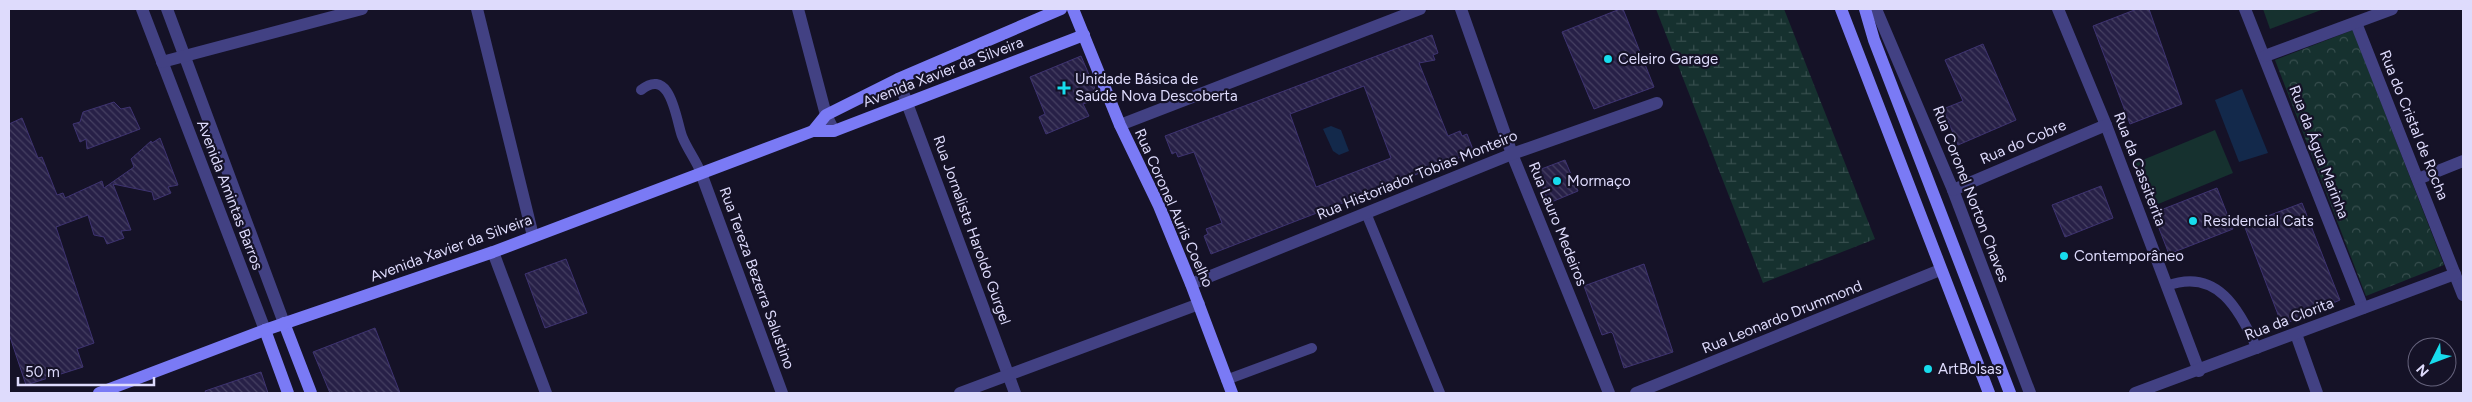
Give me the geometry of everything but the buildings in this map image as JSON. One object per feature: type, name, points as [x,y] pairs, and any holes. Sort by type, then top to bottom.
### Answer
[{"type":"street","name":"Avenida Amintas Barros","points":[[142,9],[288,393]]},
{"type":"street","name":"Avenida Amintas Barros","points":[[166,9],[311,393]]},
{"type":"street","points":[[162,62],[319,14],[362,9]]},
{"type":"street","points":[[477,9],[533,236]]},
{"type":"street","points":[[798,9],[826,114],[834,131]]},
{"type":"street","name":"Avenida Xavier da Silveira","points":[[813,132],[826,114],[898,79],[1061,9]]},
{"type":"street","name":"Rua Coronel Auris Coelho","points":[[1072,9],[1120,125],[1159,206],[1199,304],[1232,393]]},
{"type":"street","points":[[1120,125],[1420,9]]},
{"type":"street","name":"Rua Lauro Medeiros","points":[[1462,9],[1512,154],[1609,393]]},
{"type":"street","points":[[1841,9],[1988,393]]},
{"type":"street","points":[[1865,9],[1874,40],[2010,393]]},
{"type":"street","name":"Rua Coronel Norton Chaves","points":[[1876,9],[1954,190],[2030,393]]},
{"type":"street","name":"Rua da Cassiterita","points":[[2058,9],[2106,125],[2199,371]]},
{"type":"street","name":"Rua da Água Marinha","points":[[2245,9],[2363,308]]},
{"type":"street","points":[[2264,56],[2392,9]]},
{"type":"street","name":"Rua do Cristal de Rocha","points":[[2356,23],[2463,295]]},
{"type":"street","name":"Avenida Xavier da Silveira","points":[[100,393],[284,323],[493,252],[700,170],[813,132],[834,131],[1084,35]]},
{"type":"street","name":"Rua Jornalista Haroldo Gurgel","points":[[898,79],[1015,393]]},
{"type":"street","name":"Rua Historiador Tobias Monteiro","points":[[1191,284],[1512,154],[1658,103]]},
{"type":"street","name":"Rua do Cobre","points":[[1954,190],[2106,125]]},
{"type":"street","points":[[2418,179],[2463,161]]},
{"type":"street","name":"Rua Tereza Bezerra Salustino","points":[[700,170],[782,393]]},
{"type":"street","points":[[493,252],[546,393]]},
{"type":"street","name":"Rua Leonardo Drummond","points":[[1636,393],[1940,270]]},
{"type":"street","name":"Rua da Clorita","points":[[2135,393],[2199,371],[2455,274]]},
{"type":"street","points":[[960,393],[1199,304]]},
{"type":"street","points":[[2296,334],[2316,393]]},
{"type":"lane","points":[[641,90],[648,84],[655,84],[668,93],[676,109],[681,133],[700,170]]},
{"type":"lane","points":[[1366,213],[1440,393]]},
{"type":"lane","points":[[2167,286],[2179,282],[2192,282],[2208,285],[2222,293],[2244,318],[2257,348]]},
{"type":"lane","points":[[1226,380],[1312,348]]},
{"type":"green space","points":[[1656,9],[1784,9],[1875,239],[1763,283]]},
{"type":"green space","points":[[2263,9],[2324,9],[2270,29]]},
{"type":"green space","points":[[2353,30],[2444,265],[2366,296],[2275,60]]},
{"type":"green space","points":[[2215,130],[2233,173],[2151,207],[2133,164]]},
{"type":"water","points":[[2242,89],[2268,153],[2239,162],[2215,100]]},
{"type":"water","points":[[1331,126],[1341,130],[1349,151],[1339,155],[1333,151],[1323,129]]},
{"type":"place","name":"Celeiro Garage","points":[[1608,59]]},
{"type":"place","name":"Unidade Básica de Saúde Nova Descoberta","points":[[1064,88]]},
{"type":"place","name":"Mormaço","points":[[1557,181]]},
{"type":"place","name":"Residencial Cats","points":[[2193,221]]},
{"type":"place","name":"Contemporâneo","points":[[2064,256]]},
{"type":"place","name":"ArtBolsas","points":[[1928,369]]}]
